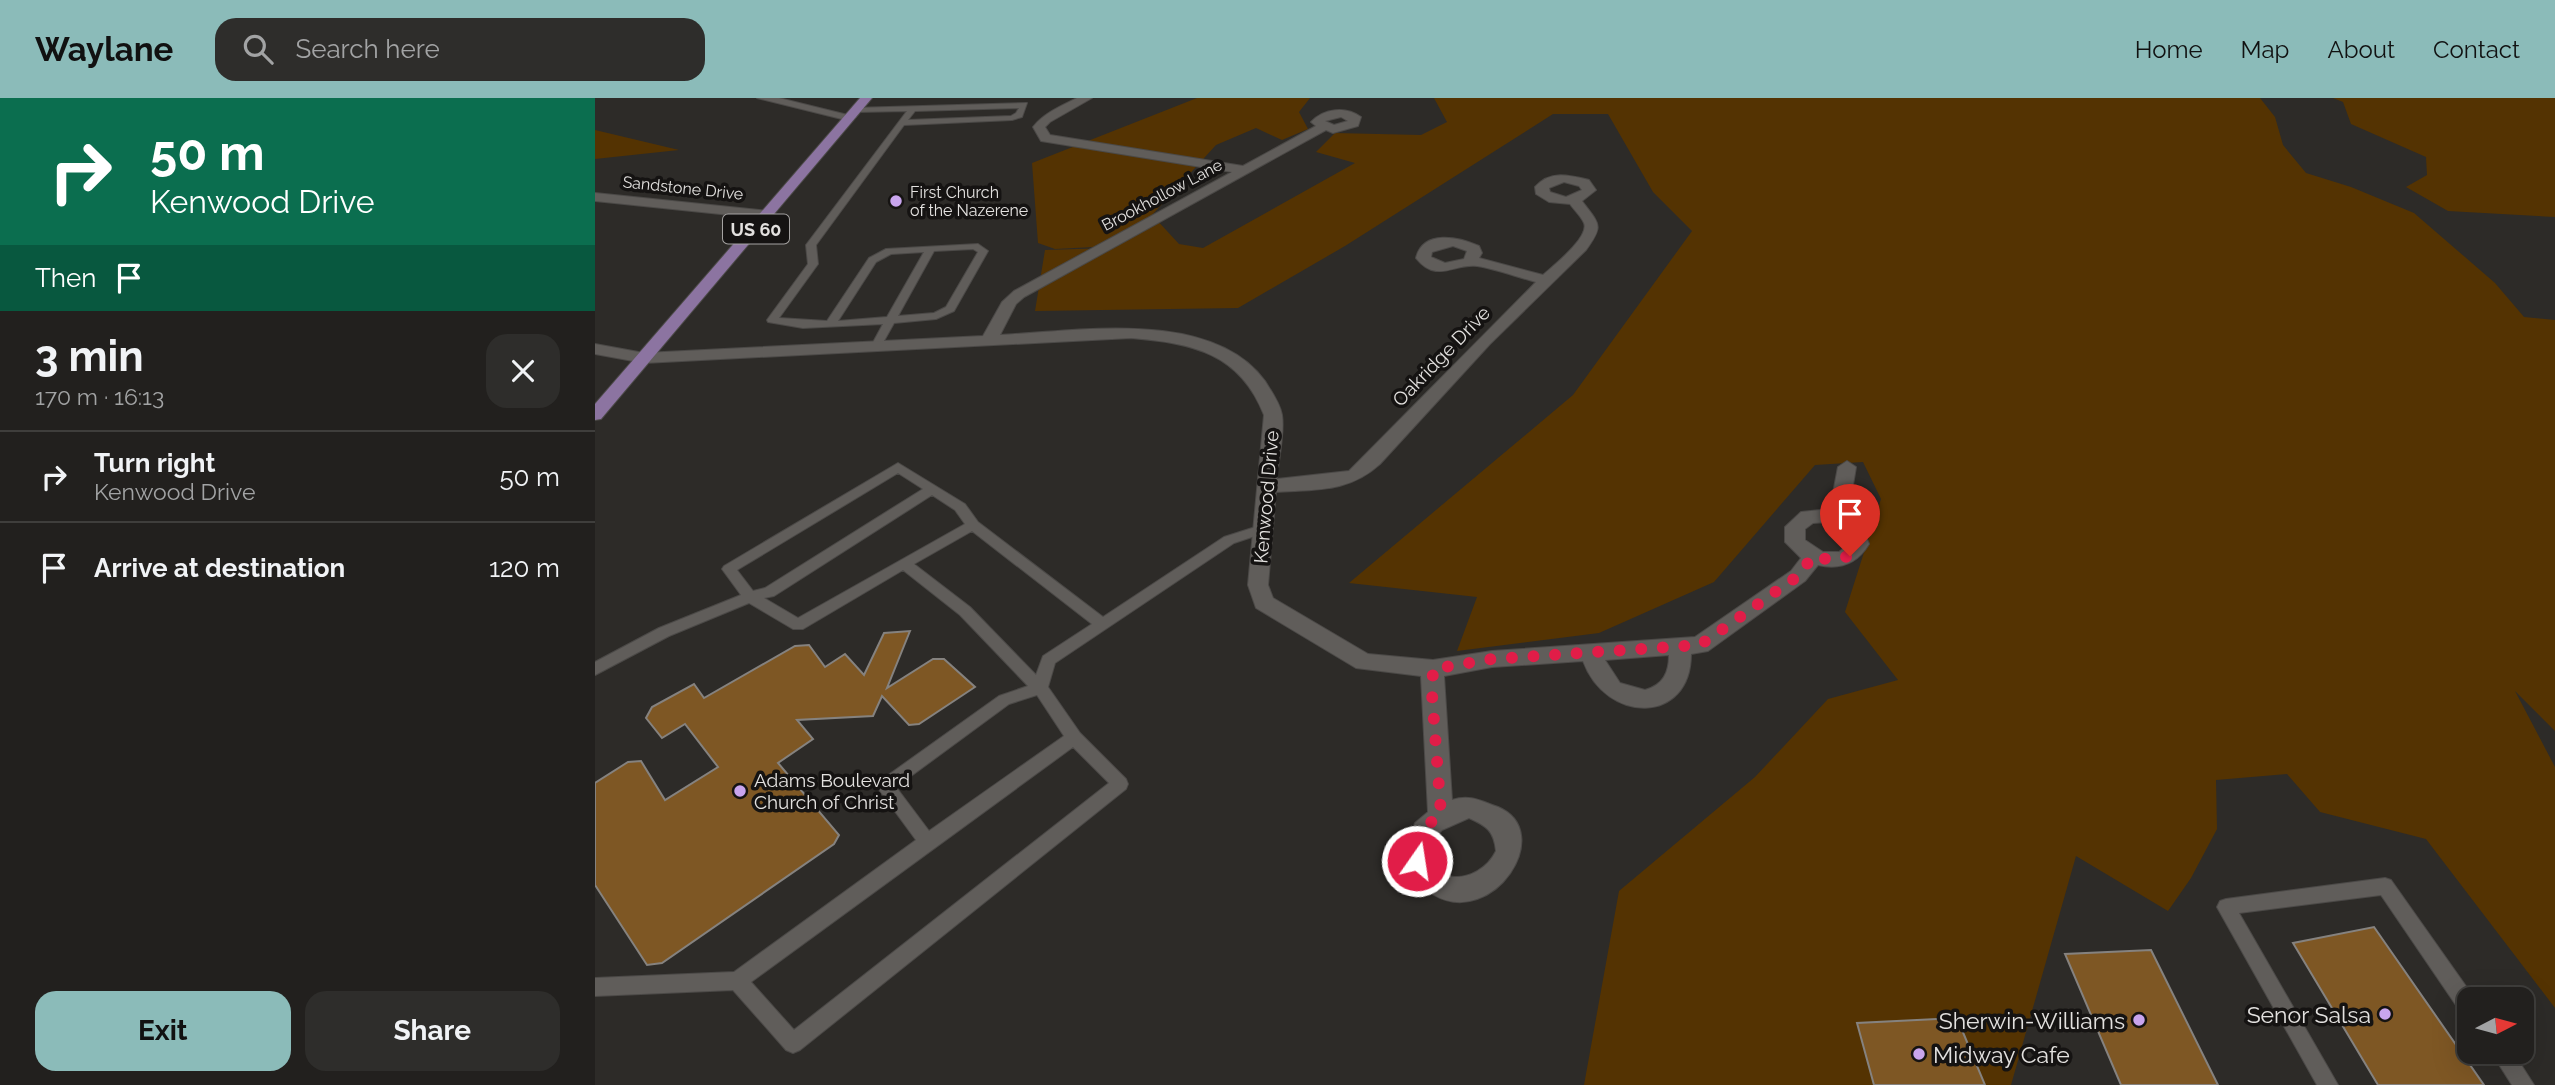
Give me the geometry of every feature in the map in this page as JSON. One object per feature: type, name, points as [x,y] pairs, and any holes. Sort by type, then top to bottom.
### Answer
[{"type":"main road","name":"US 60","points":[[595,415],[866,98]]},
{"type":"street","points":[[763,98],[853,114]]},
{"type":"street","name":"Brookhollow Lane","points":[[1086,98],[1046,119],[1039,127],[1045,138],[1245,170]]},
{"type":"street","points":[[1245,170],[1324,127]]},
{"type":"street","name":"Brookhollow Lane","points":[[988,342],[1010,302],[1019,294],[1245,170]]},
{"type":"street","name":"Sandstone Drive","points":[[595,197],[768,215]]},
{"type":"street","name":"Oakridge Drive","points":[[1269,486],[1334,481],[1355,476],[1543,280],[1581,247],[1592,232],[1592,224],[1574,200]]},
{"type":"street","points":[[1471,260],[1543,280]]},
{"type":"street","name":"Kenwood Drive","points":[[595,349],[644,358],[1131,333],[1165,335],[1216,350],[1256,376],[1269,400],[1273,415],[1269,486],[1258,585],[1264,603],[1364,662],[1433,669],[1492,659],[1700,645],[1798,576],[1813,556]]},
{"type":"street","points":[[1838,518],[1847,467]]},
{"type":"street","points":[[1808,517],[1838,518],[1855,529],[1859,544],[1856,550],[1840,559],[1813,556],[1795,542],[1795,527],[1808,517]]},
{"type":"street","points":[[1591,653],[1593,663],[1610,690],[1632,700],[1646,699],[1669,689],[1678,676],[1682,661],[1680,646]]},
{"type":"street","points":[[1433,669],[1432,694],[1441,814]]},
{"type":"lane","points":[[853,114],[1024,105],[1019,115],[1012,118],[902,123]]},
{"type":"lane","points":[[832,322],[872,260],[889,251],[975,246],[983,251],[950,309],[936,316],[782,325],[772,320],[813,264],[811,245],[912,109]]},
{"type":"lane","points":[[875,348],[931,248]]},
{"type":"lane","points":[[973,525],[798,625],[750,597],[729,569],[898,467],[960,507],[973,525],[1102,624]]},
{"type":"lane","points":[[595,669],[664,632],[769,592],[932,489]]},
{"type":"lane","points":[[1040,688],[1048,660],[1229,540],[1265,528]]},
{"type":"lane","points":[[737,981],[793,1043],[1120,784],[1074,738],[1040,688],[965,611],[904,563]]},
{"type":"lane","points":[[927,842],[885,786],[1004,700],[1040,688]]},
{"type":"lane","points":[[595,987],[737,981],[1074,738]]},
{"type":"lane","points":[[2329,1085],[2226,907],[2385,886],[2457,990]]},
{"type":"lane","points":[[2509,1064],[2524,1085]]},
{"type":"shaded area","points":[[1197,98],[1310,98],[1299,112],[1308,129],[1282,140],[1256,128],[1216,145],[1142,226],[1094,247],[1055,249],[1038,243],[1032,163]]},
{"type":"shaded area","points":[[1434,98],[2260,98],[2275,117],[2283,145],[2306,173],[2351,187],[2414,213],[2495,283],[2524,317],[2555,320],[2555,731],[2515,691],[2555,767],[2555,1008],[2426,839],[2320,812],[2287,774],[2216,780],[2217,829],[2191,878],[2168,911],[2076,856],[2011,1085],[1584,1085],[1619,891],[1755,777],[1828,699],[1898,680],[1845,612],[1881,499],[1863,462],[1815,465],[1714,582],[1599,633],[1457,651],[1477,597],[1349,583],[1573,395],[1692,231],[1653,192],[1608,114],[1553,114],[1345,246],[1238,308],[1035,311],[1045,250],[1110,248],[1155,218],[1179,244],[1203,248],[1355,163],[1316,152],[1335,133],[1421,135],[1447,122]]},
{"type":"shaded area","points":[[2333,98],[2555,98],[2555,217],[2448,211],[2406,187],[2427,175],[2426,157],[2351,124],[2343,102]]},
{"type":"shaded area","points":[[595,130],[679,150],[595,159]]},
{"type":"building","name":"Adams Boulevard Church of Christ","points":[[910,631],[887,688],[933,659],[944,659],[975,687],[919,724],[909,725],[882,696],[873,716],[797,720],[813,739],[778,763],[839,835],[834,844],[662,963],[647,965],[595,885],[595,783],[628,762],[641,761],[665,800],[718,767],[685,724],[662,738],[646,718],[652,707],[694,684],[704,698],[795,646],[809,645],[825,667],[845,654],[864,675],[884,633]]},
{"type":"building","name":"Senor Salsa","points":[[2374,927],[2457,1046],[2457,1064],[2469,1064],[2484,1085],[2378,1085],[2293,943]]},
{"type":"building","name":"Sherwin-Williams","points":[[2151,950],[2218,1085],[2121,1085],[2065,954]]},
{"type":"building","name":"Midway Cafe","points":[[1957,1018],[1985,1085],[1874,1085],[1857,1023]]},
{"type":"place","name":"First Church of the Nazerene","points":[[896,201]]},
{"type":"place","name":"Adams Boulevard Church of Christ","points":[[740,791]]},
{"type":"place","name":"Senor Salsa","points":[[2385,1014]]},
{"type":"place","name":"Sherwin-Williams","points":[[2139,1020]]},
{"type":"place","name":"Midway Cafe","points":[[1919,1054]]},
{"type":"route","points":[[1417,861],[1416,847],[1420,834],[1429,822],[1441,814],[1432,694],[1433,669],[1492,659],[1700,645],[1798,576],[1813,556],[1830,560],[1850,556]]}]
